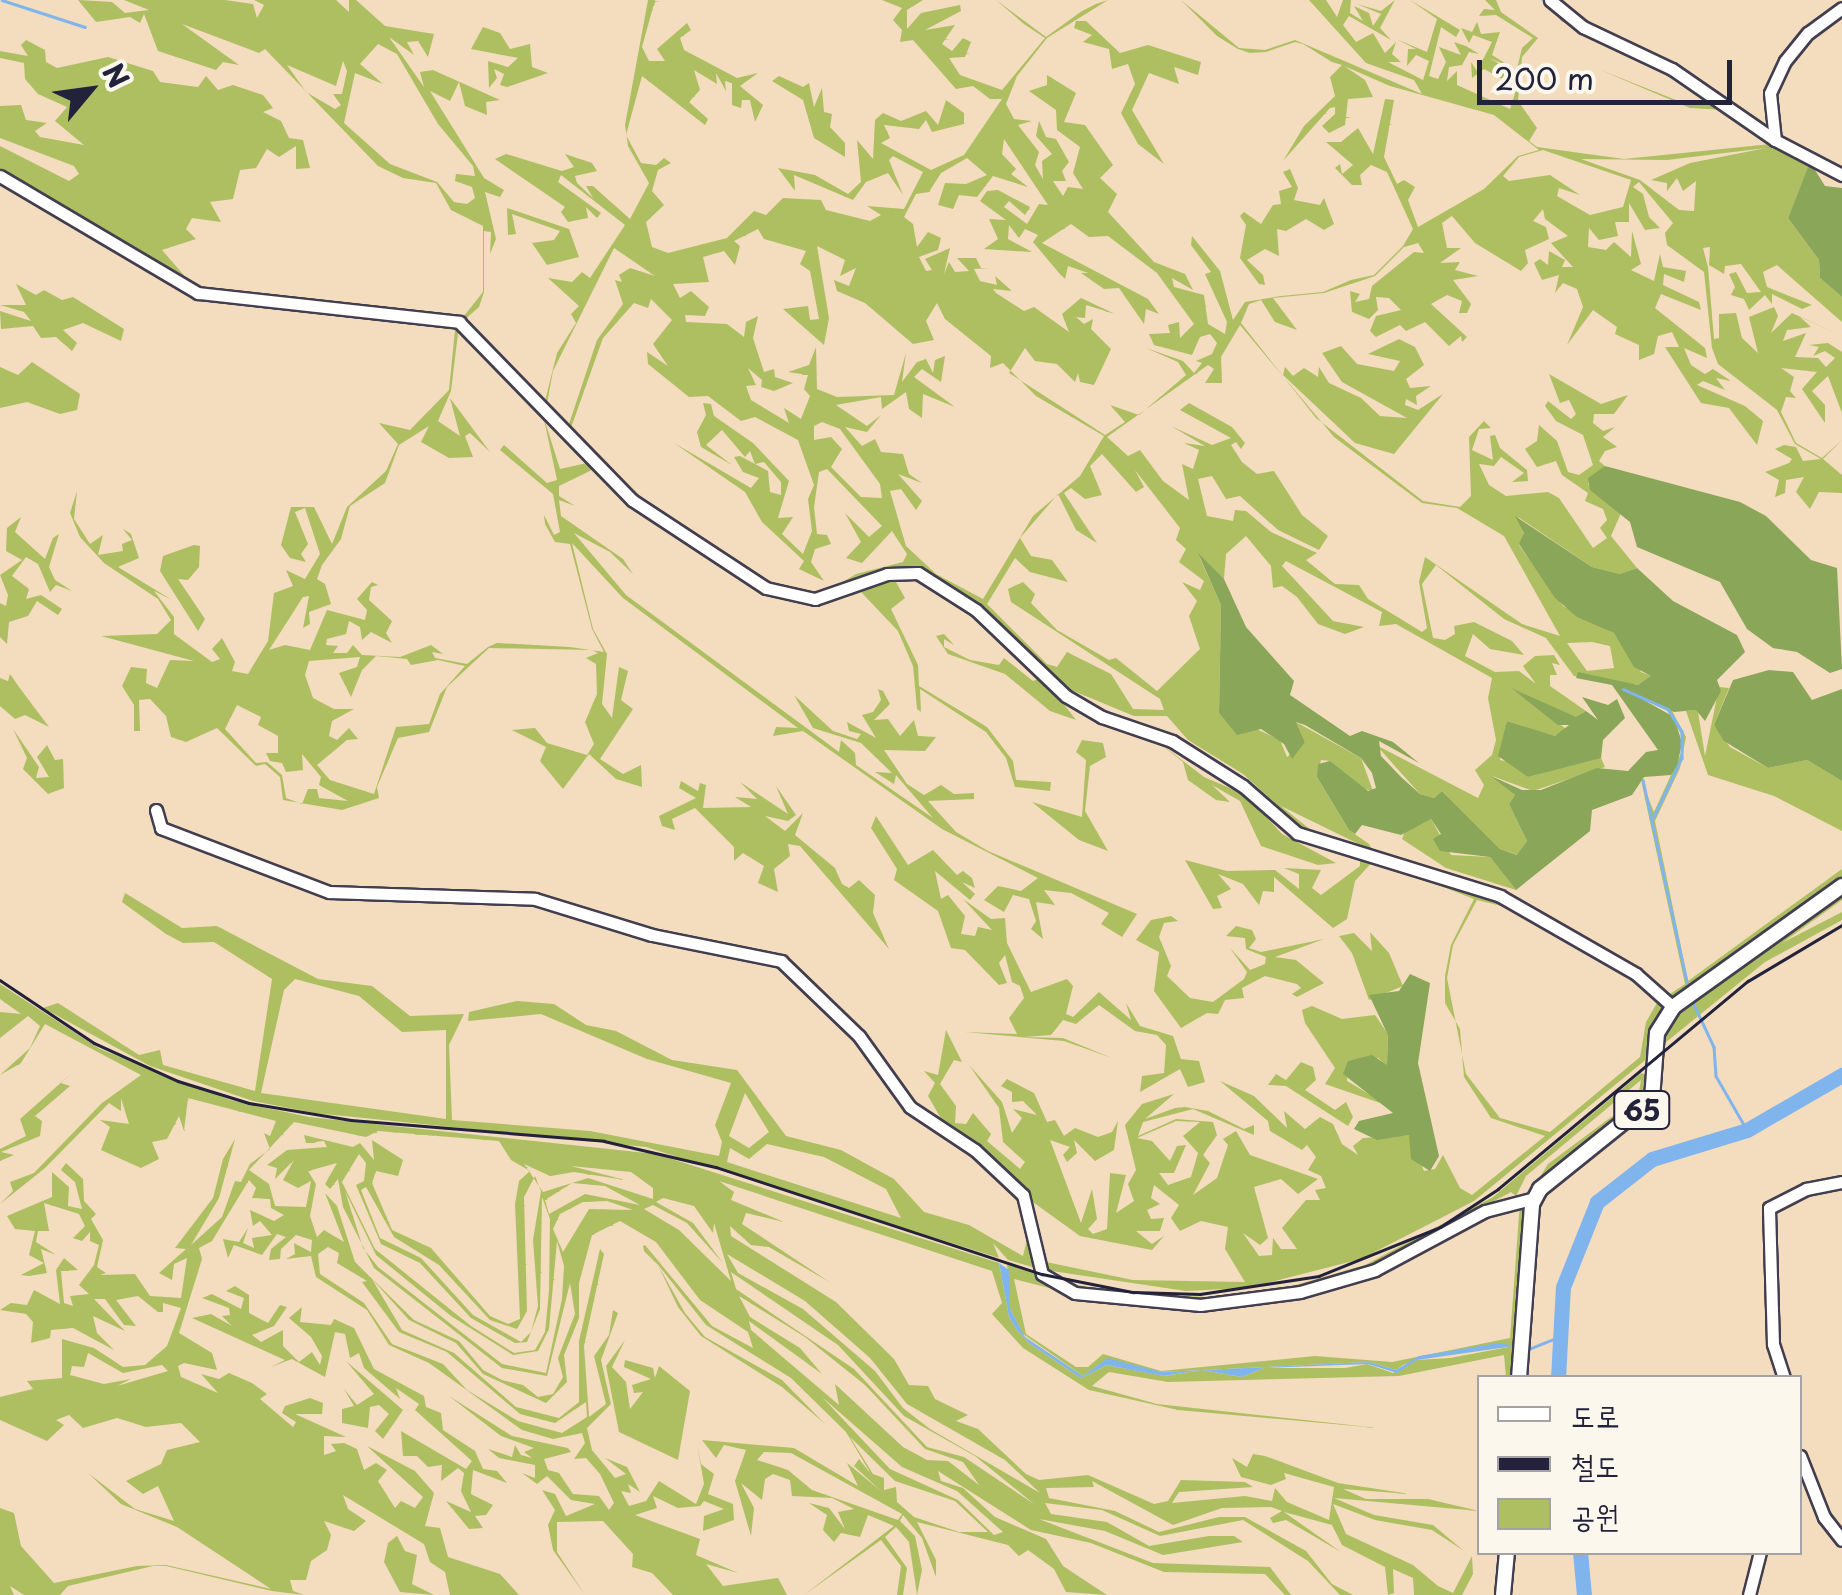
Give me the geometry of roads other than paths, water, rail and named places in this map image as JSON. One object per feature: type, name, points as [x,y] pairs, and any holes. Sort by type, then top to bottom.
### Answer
[{"type":"main road","points":[[1673,1007],[1842,886]]},
{"type":"main road","name":"65","points":[[1535,1198],[1552,1174],[1652,1099],[1657,1034],[1673,1007]]},
{"type":"main road","points":[[1519,1375],[1535,1198]]},
{"type":"main road","points":[[1504,1595],[1507,1555]]},
{"type":"street","points":[[1550,0],[1583,27],[1672,69],[1775,140],[1842,175]]},
{"type":"street","points":[[1775,140],[1770,92],[1785,61],[1808,33],[1842,8]]},
{"type":"street","points":[[0,176],[198,292],[459,322],[632,500],[766,588],[815,599],[886,574],[918,572],[976,610],[1066,696],[1102,716],[1172,741],[1244,786],[1297,833],[1500,896],[1636,974],[1673,1007]]},
{"type":"street","points":[[156,810],[161,828],[329,892],[535,899],[652,935],[781,961],[859,1036],[910,1107],[975,1150],[1023,1195],[1042,1274],[1075,1294],[1136,1304],[1200,1304],[1300,1292],[1375,1270],[1499,1205],[1535,1198]]},
{"type":"street","points":[[1783,1375],[1773,1344],[1769,1208],[1806,1189],[1842,1182]]},
{"type":"street","points":[[1802,1461],[1824,1517],[1842,1540]]},
{"type":"street","points":[[1749,1595],[1759,1555]]},
{"type":"water","points":[[999,1263],[1009,1270],[1010,1309],[1025,1337],[1083,1376],[1108,1358],[1161,1372],[1202,1370],[1163,1376],[1107,1365],[1081,1378],[1030,1344],[1017,1330],[1009,1317]]},
{"type":"water","points":[[1499,1343],[1514,1346],[1417,1360],[1397,1373],[1368,1364],[1264,1368],[1242,1377],[1202,1370],[1369,1362],[1396,1370],[1419,1356]]},
{"type":"waterway","points":[[2,0],[85,27]]},
{"type":"waterway","points":[[1543,0],[1576,29]]},
{"type":"waterway","points":[[1592,37],[1612,45]]},
{"type":"waterway","points":[[1623,689],[1668,709],[1682,731],[1682,758],[1654,817]]},
{"type":"waterway","points":[[1643,780],[1687,982]]},
{"type":"waterway","points":[[1693,1002],[1714,1047],[1716,1076],[1747,1130]]},
{"type":"waterway","points":[[1558,1375],[1563,1287],[1597,1202],[1652,1159],[1747,1130],[1842,1075]]},
{"type":"waterway","points":[[1529,1349],[1556,1338]]},
{"type":"waterway","points":[[1580,1555],[1584,1595]]},
{"type":"railway","points":[[0,980],[94,1043],[178,1081],[249,1103],[351,1120],[604,1141],[716,1167],[1042,1274],[1133,1292],[1200,1294],[1319,1276],[1440,1227],[1498,1189],[1748,981],[1842,925]]}]
